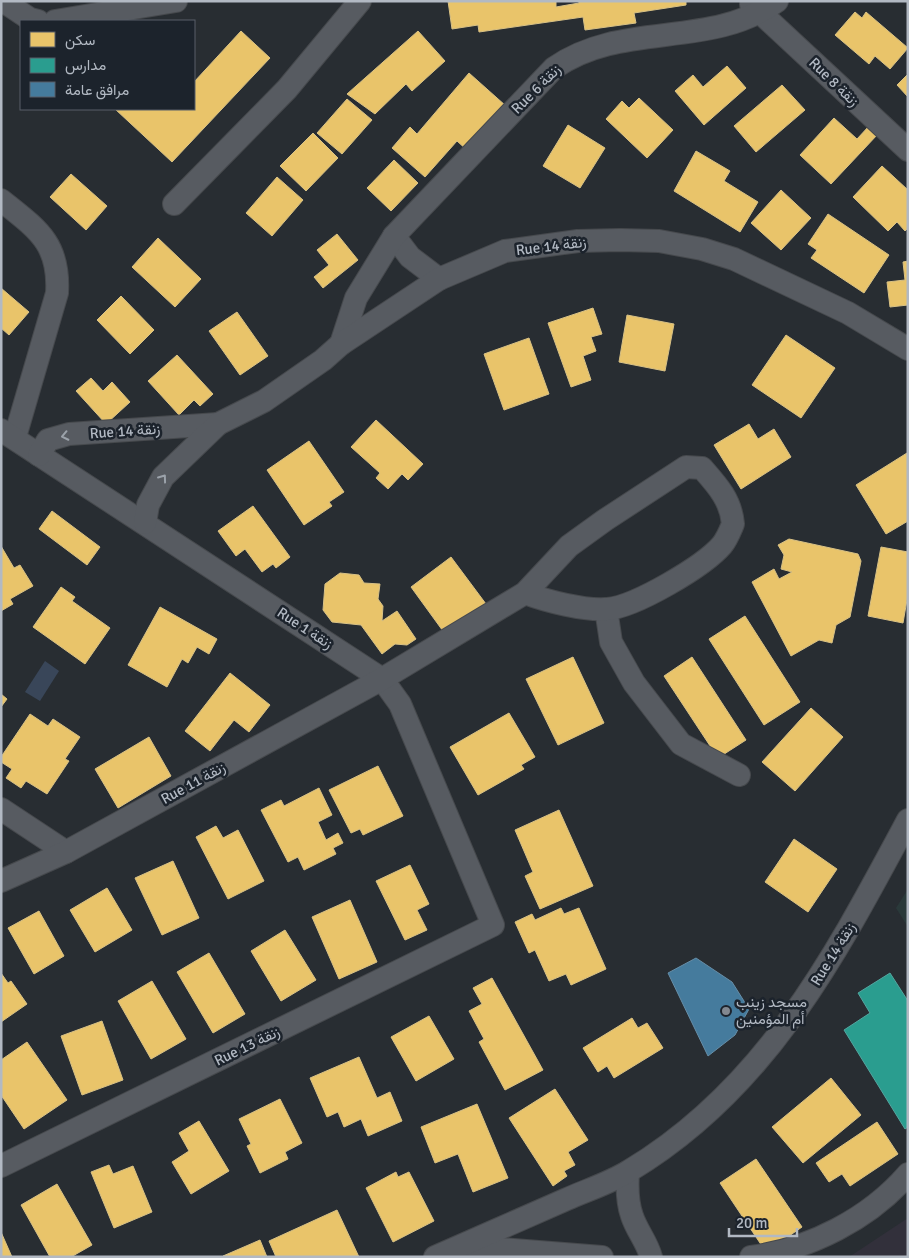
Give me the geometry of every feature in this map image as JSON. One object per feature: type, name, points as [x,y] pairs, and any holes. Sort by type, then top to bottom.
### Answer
[{"type":"street","points":[[3,1],[34,20]]},
{"type":"street","points":[[61,20],[176,1]]},
{"type":"street","points":[[174,204],[287,89],[360,1]]},
{"type":"street","name":"Rue 8 زنقة","points":[[762,5],[908,150]]},
{"type":"street","name":"Rue 6 زنقة","points":[[341,344],[356,298],[394,236],[554,68],[568,59],[598,46],[724,27],[762,5]]},
{"type":"street","points":[[1,200],[31,223],[50,246],[58,274],[57,293],[8,433]]},
{"type":"street","points":[[394,236],[410,257],[439,279]]},
{"type":"street","name":"Rue 14 زنقة","points":[[145,523],[148,505],[163,477],[218,424],[264,401],[323,360],[341,344],[439,279],[505,252],[578,241],[659,241],[702,249],[734,259],[848,314],[908,349]]},
{"type":"street","name":"Rue 14 زنقة","points":[[39,455],[48,440],[70,434],[218,424]]},
{"type":"street","name":"Rue 1 زنقة","points":[[8,433],[382,679],[400,704],[493,925]]},
{"type":"street","name":"Rue 11 زنقة","points":[[1,881],[66,852],[382,679],[525,593],[570,546],[605,520],[686,467],[702,468],[721,490],[730,508],[733,524],[725,540],[705,560],[653,592],[634,602],[606,609]]},
{"type":"street","points":[[525,593],[558,603],[606,609],[611,642],[634,683],[681,744],[739,774]]},
{"type":"street","points":[[1,809],[66,852]]},
{"type":"street","name":"Rue 14 زنقة","points":[[434,1257],[628,1172],[692,1126],[721,1102],[768,1050],[801,1004],[852,923],[908,820]]},
{"type":"street","name":"Rue 13 زنقة","points":[[1,1166],[493,925]]},
{"type":"street","points":[[628,1172],[627,1189],[632,1216],[651,1257]]},
{"type":"street","points":[[751,1257],[828,1234],[877,1206],[908,1174]]},
{"type":"street","points":[[460,1246],[602,1257]]},
{"type":"shaded area","points":[[908,889],[908,927],[896,908]]},
{"type":"shaded area","points":[[908,1218],[908,1257],[849,1257]]},
{"type":"water","points":[[45,661],[59,671],[40,701],[25,692]]},
{"type":"building: سكن","points":[[448,1],[556,1],[556,7],[579,3],[579,1],[686,1],[686,5],[634,13],[636,23],[585,30],[583,17],[479,32],[478,25],[452,29]]},
{"type":"building: سكن","points":[[855,12],[862,18],[866,12],[908,48],[890,69],[875,56],[869,64],[835,35]]},
{"type":"building: سكن","points":[[241,31],[270,58],[172,162],[116,110],[195,110],[195,81]]},
{"type":"building: سكن","points":[[418,31],[445,61],[412,91],[406,84],[375,114],[347,94]]},
{"type":"building: سكن","points":[[727,66],[746,88],[704,125],[675,91],[693,75],[703,87]]},
{"type":"building: سكن","points":[[469,73],[506,106],[468,151],[457,141],[425,177],[392,148],[410,127],[417,134]]},
{"type":"building: سكن","points":[[908,74],[908,97],[897,85]]},
{"type":"building: سكن","points":[[782,85],[805,110],[756,152],[734,126]]},
{"type":"building: سكن","points":[[639,98],[673,130],[647,158],[606,119],[622,101],[629,108]]},
{"type":"building: سكن","points":[[347,99],[372,120],[342,154],[317,133]]},
{"type":"building: سكن","points":[[834,118],[857,139],[869,126],[878,134],[831,184],[800,155]]},
{"type":"building: سكن","points":[[568,125],[605,148],[580,188],[543,166]]},
{"type":"building: سكن","points":[[313,133],[338,158],[306,191],[280,166]]},
{"type":"building: سكن","points":[[696,151],[730,171],[724,181],[758,202],[740,232],[674,191]]},
{"type":"building: سكن","points":[[394,160],[418,183],[391,211],[367,188]]},
{"type":"building: سكن","points":[[882,166],[908,190],[908,228],[905,231],[897,222],[888,231],[853,197]]},
{"type":"building: سكن","points":[[71,174],[107,206],[86,230],[50,197]]},
{"type":"building: سكن","points":[[277,177],[303,200],[272,236],[246,213]]},
{"type":"building: سكن","points":[[781,190],[811,218],[781,250],[751,223]]},
{"type":"building: سكن","points":[[828,214],[889,255],[864,293],[811,258],[817,250],[808,244]]},
{"type":"building: سكن","points":[[337,234],[358,260],[323,288],[314,277],[329,265],[317,250]]},
{"type":"building: سكن","points":[[158,238],[201,279],[175,307],[132,267]]},
{"type":"building: سكن","points":[[908,261],[908,305],[890,307],[887,282],[905,280],[903,262]]},
{"type":"building: سكن","points":[[1,288],[29,312],[9,335],[1,328]]},
{"type":"building: سكن","points":[[121,296],[154,330],[130,354],[97,320]]},
{"type":"building: سكن","points":[[593,308],[602,334],[591,337],[596,351],[583,356],[591,380],[571,387],[548,323]]},
{"type":"building: سكن","points":[[237,312],[268,356],[240,375],[209,331]]},
{"type":"building: سكن","points":[[627,315],[674,324],[665,371],[619,362]]},
{"type":"building: سكن","points":[[786,335],[835,368],[801,418],[752,385]]},
{"type":"building: سكن","points":[[529,338],[549,394],[504,410],[484,354]]},
{"type":"building: سكن","points":[[177,355],[213,394],[200,406],[194,400],[179,415],[148,381]]},
{"type":"building: سكن","points":[[91,378],[103,391],[112,382],[130,402],[106,424],[76,391]]},
{"type":"building: سكن","points":[[376,420],[423,464],[408,480],[402,474],[388,489],[376,478],[380,473],[351,447]]},
{"type":"building: سكن","points":[[749,424],[758,439],[774,429],[791,457],[741,489],[714,445]]},
{"type":"building: سكن","points":[[309,441],[344,492],[329,502],[332,506],[304,525],[267,470]]},
{"type":"building: سكن","points":[[907,453],[908,521],[886,534],[856,485]]},
{"type":"building: سكن","points":[[253,506],[290,557],[276,568],[273,564],[262,572],[245,549],[236,556],[218,531]]},
{"type":"building: سكن","points":[[52,511],[100,547],[87,565],[39,529]]},
{"type":"building: سكن","points":[[789,539],[858,554],[861,561],[850,617],[836,625],[832,643],[819,640],[791,656],[752,582],[774,569],[779,579],[792,572],[781,569],[784,555],[778,545]]},
{"type":"building: سكن","points":[[1,546],[14,568],[20,565],[33,586],[10,599],[13,604],[1,611]]},
{"type":"building: سكن","points":[[881,547],[908,552],[908,594],[903,623],[868,616]]},
{"type":"building: سكن","points":[[451,557],[489,608],[448,638],[411,587]]},
{"type":"building: سكن","points":[[340,573],[359,575],[364,583],[380,584],[378,599],[383,606],[382,621],[397,611],[416,639],[407,645],[395,644],[382,654],[361,625],[332,622],[323,610],[325,584]]},
{"type":"building: سكن","points":[[61,587],[75,597],[72,601],[110,628],[85,664],[33,627]]},
{"type":"building: سكن","points":[[160,607],[217,639],[209,654],[197,647],[188,663],[182,659],[167,687],[128,665]]},
{"type":"building: سكن","points":[[745,616],[800,702],[764,725],[709,639]]},
{"type":"building: سكن","points":[[573,657],[604,723],[558,745],[526,679]]},
{"type":"building: سكن","points":[[692,657],[746,740],[718,758],[664,676]]},
{"type":"building: سكن","points":[[230,673],[270,705],[249,732],[234,720],[210,751],[185,731]]},
{"type":"building: سكن","points":[[1,694],[7,699],[1,707]]},
{"type":"building: سكن","points":[[811,708],[843,737],[795,791],[762,762]]},
{"type":"building: سكن","points":[[509,713],[535,757],[521,765],[524,769],[478,795],[450,747]]},
{"type":"building: سكن","points":[[30,714],[48,726],[53,719],[80,737],[65,759],[69,761],[47,794],[26,781],[21,788],[6,778],[12,769],[1,762],[1,757]]},
{"type":"building: سكن","points":[[149,737],[171,776],[118,808],[95,769]]},
{"type":"building: سكن","points":[[378,766],[403,816],[363,835],[360,829],[351,833],[329,790]]},
{"type":"building: سكن","points":[[319,788],[332,815],[318,822],[326,840],[338,833],[343,843],[333,848],[336,854],[304,870],[298,857],[288,862],[261,810],[281,800],[284,806]]},
{"type":"building: سكن","points":[[559,810],[593,886],[540,909],[525,876],[533,872],[515,830]]},
{"type":"building: سكن","points":[[216,826],[223,838],[238,830],[264,881],[228,899],[196,837]]},
{"type":"building: سكن","points":[[794,839],[837,869],[808,912],[765,882]]},
{"type":"building: سكن","points":[[173,861],[199,918],[162,935],[135,878]]},
{"type":"building: سكن","points":[[410,865],[429,904],[417,910],[427,930],[405,940],[376,881]]},
{"type":"building: سكن","points":[[107,888],[132,930],[95,952],[70,910]]},
{"type":"building: سكن","points":[[350,900],[377,962],[339,979],[312,917]]},
{"type":"building: سكن","points":[[561,908],[564,914],[579,908],[606,969],[571,985],[566,974],[549,981],[535,950],[529,953],[515,922],[532,914],[535,920]]},
{"type":"building: سكن","points":[[39,911],[64,956],[34,974],[8,928]]},
{"type":"building: سكن","points":[[285,930],[316,980],[281,1001],[251,951]]},
{"type":"building: سكن","points":[[209,953],[245,1014],[213,1033],[177,972]]},
{"type":"building: سكن","points":[[1,973],[8,983],[11,981],[27,1004],[1,1022]]},
{"type":"building: سكن","points":[[492,978],[543,1070],[505,1090],[479,1042],[484,1039],[469,1011],[482,1004],[473,988]]},
{"type":"building: سكن","points":[[152,981],[186,1039],[151,1059],[118,1001]]},
{"type":"building: سكن","points":[[429,1016],[454,1059],[416,1081],[391,1037]]},
{"type":"building: سكن","points":[[632,1018],[638,1028],[647,1023],[663,1048],[614,1078],[607,1066],[598,1072],[583,1048]]},
{"type":"building: سكن","points":[[102,1021],[123,1080],[82,1095],[61,1036]]},
{"type":"building: سكن","points":[[27,1042],[67,1100],[24,1129],[1,1095],[1,1060]]},
{"type":"building: سكن","points":[[359,1057],[377,1098],[390,1092],[402,1121],[368,1136],[361,1119],[344,1127],[338,1112],[327,1117],[310,1078]]},
{"type":"building: سكن","points":[[831,1078],[861,1115],[803,1163],[772,1127]]},
{"type":"building: سكن","points":[[555,1089],[588,1140],[568,1152],[575,1165],[564,1171],[567,1176],[553,1186],[509,1118]]},
{"type":"building: سكن","points":[[280,1099],[302,1143],[285,1152],[288,1159],[260,1173],[247,1146],[251,1144],[239,1119]]},
{"type":"building: سكن","points":[[477,1104],[508,1178],[473,1192],[458,1154],[435,1163],[421,1127]]},
{"type":"building: سكن","points":[[199,1121],[229,1171],[191,1194],[172,1162],[189,1151],[179,1133]]},
{"type":"building: سكن","points":[[877,1122],[898,1154],[850,1186],[842,1174],[829,1182],[816,1163]]},
{"type":"building: سكن","points":[[756,1159],[802,1227],[766,1252],[720,1183]]},
{"type":"building: سكن","points":[[109,1165],[113,1174],[133,1166],[152,1212],[114,1228],[91,1172]]},
{"type":"building: سكن","points":[[396,1172],[398,1177],[409,1172],[434,1221],[393,1242],[366,1188]]},
{"type":"building: سكن","points":[[57,1184],[92,1245],[71,1257],[50,1257],[21,1205]]},
{"type":"building: سكن","points":[[337,1210],[359,1257],[276,1257],[269,1241]]},
{"type":"building: سكن","points":[[1,1232],[12,1257],[1,1257]]},
{"type":"building: سكن","points":[[260,1240],[267,1257],[223,1257],[223,1256]]},
{"type":"building: مدارس","points":[[890,973],[908,1001],[908,1127],[905,1129],[844,1030],[870,1013],[858,993]]},
{"type":"building: مرافق عامة","points":[[696,958],[732,982],[749,1009],[735,1035],[708,1056],[668,973]]},
{"type":"place","name":"مسجد زينب أم المؤمنين","points":[[726,1011]]}]
